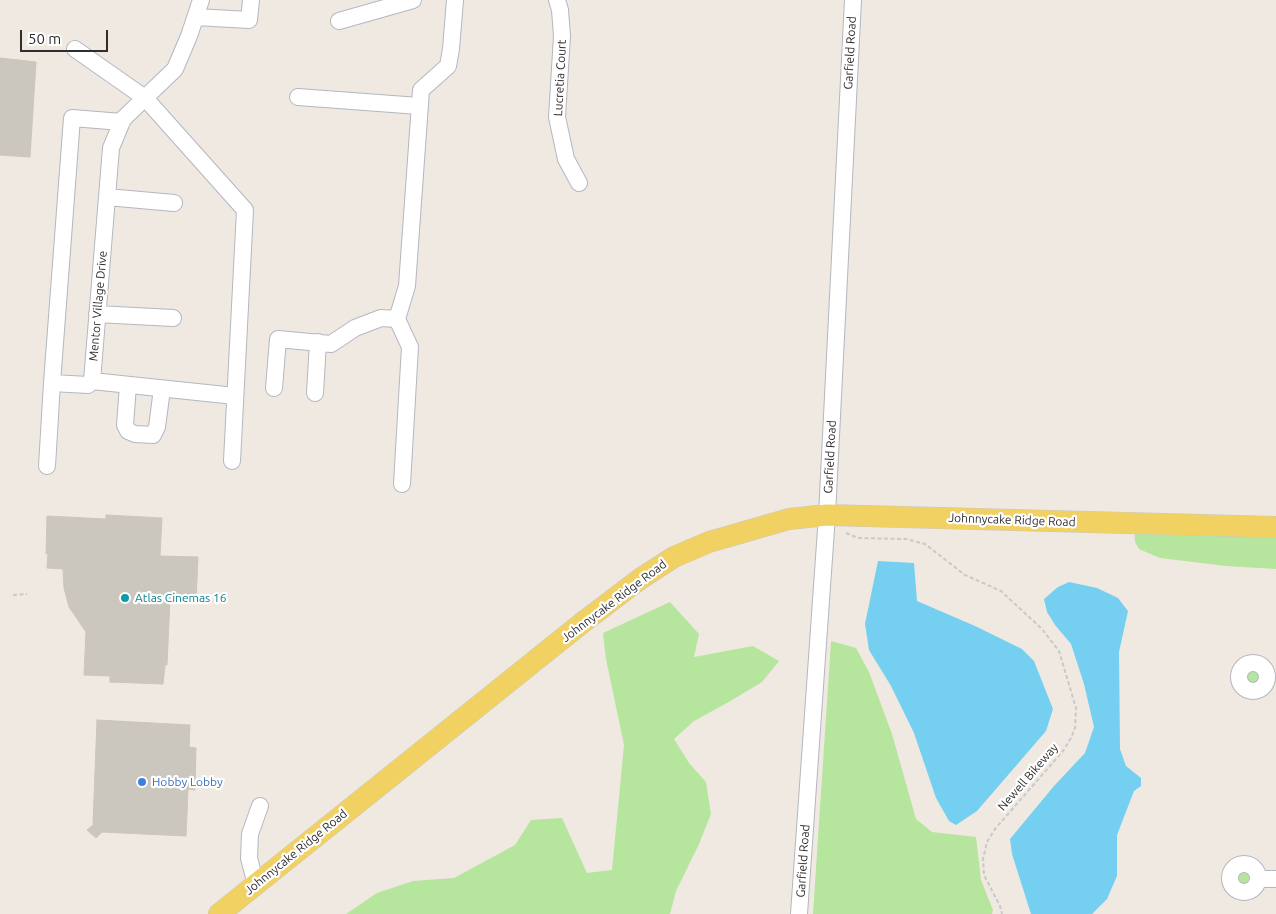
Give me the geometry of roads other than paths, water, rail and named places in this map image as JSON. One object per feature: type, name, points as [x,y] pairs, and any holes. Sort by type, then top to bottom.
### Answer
[{"type":"main road","name":"Johnnycake Ridge Road","points":[[219,914],[582,623],[640,579],[674,557],[709,542],[788,519],[835,515],[1276,527]]},
{"type":"street","name":"Mentor Village Drive","points":[[92,382],[110,148],[122,122],[175,69],[201,0]]},
{"type":"street","points":[[196,17],[250,20],[251,0]]},
{"type":"street","points":[[339,21],[413,0]]},
{"type":"street","points":[[402,484],[410,347],[397,319],[406,286],[421,90],[448,66],[455,0]]},
{"type":"street","name":"Lucretia Court","points":[[556,0],[560,10],[562,36],[557,117],[566,159],[579,183]]},
{"type":"street","name":"Garfield Road","points":[[800,914],[835,515],[853,0]]},
{"type":"street","points":[[75,49],[145,98],[245,210],[232,460]]},
{"type":"street","points":[[298,98],[420,106]]},
{"type":"street","points":[[47,466],[72,118],[122,122]]},
{"type":"street","points":[[106,197],[174,202]]},
{"type":"street","points":[[97,314],[173,318]]},
{"type":"street","points":[[274,388],[278,339],[331,344],[355,328],[381,318],[397,319]]},
{"type":"street","points":[[315,392],[318,342]]},
{"type":"street","points":[[52,383],[88,385],[92,382],[236,396]]},
{"type":"street","points":[[128,385],[125,425],[128,431],[135,434],[153,435],[157,427],[162,388]]},
{"type":"street","points":[[256,885],[249,858],[250,834],[260,806]]},
{"type":"street","points":[[1258,879],[1276,879]]},
{"type":"water","points":[[878,561],[914,563],[917,601],[1022,649],[1034,661],[1053,709],[1046,731],[977,811],[956,825],[949,821],[936,798],[914,733],[891,686],[869,650],[865,624]]},
{"type":"water","points":[[1069,582],[1097,588],[1118,598],[1128,611],[1119,652],[1120,749],[1126,766],[1141,778],[1141,786],[1134,791],[1117,835],[1117,876],[1107,899],[1092,914],[1031,914],[1012,854],[1010,839],[1054,786],[1085,753],[1094,727],[1084,684],[1071,644],[1047,612],[1044,599],[1058,587]]},
{"type":"place","name":"Atlas Cinemas 16","points":[[125,598]]},
{"type":"place","name":"Hobby Lobby","points":[[142,782]]}]
